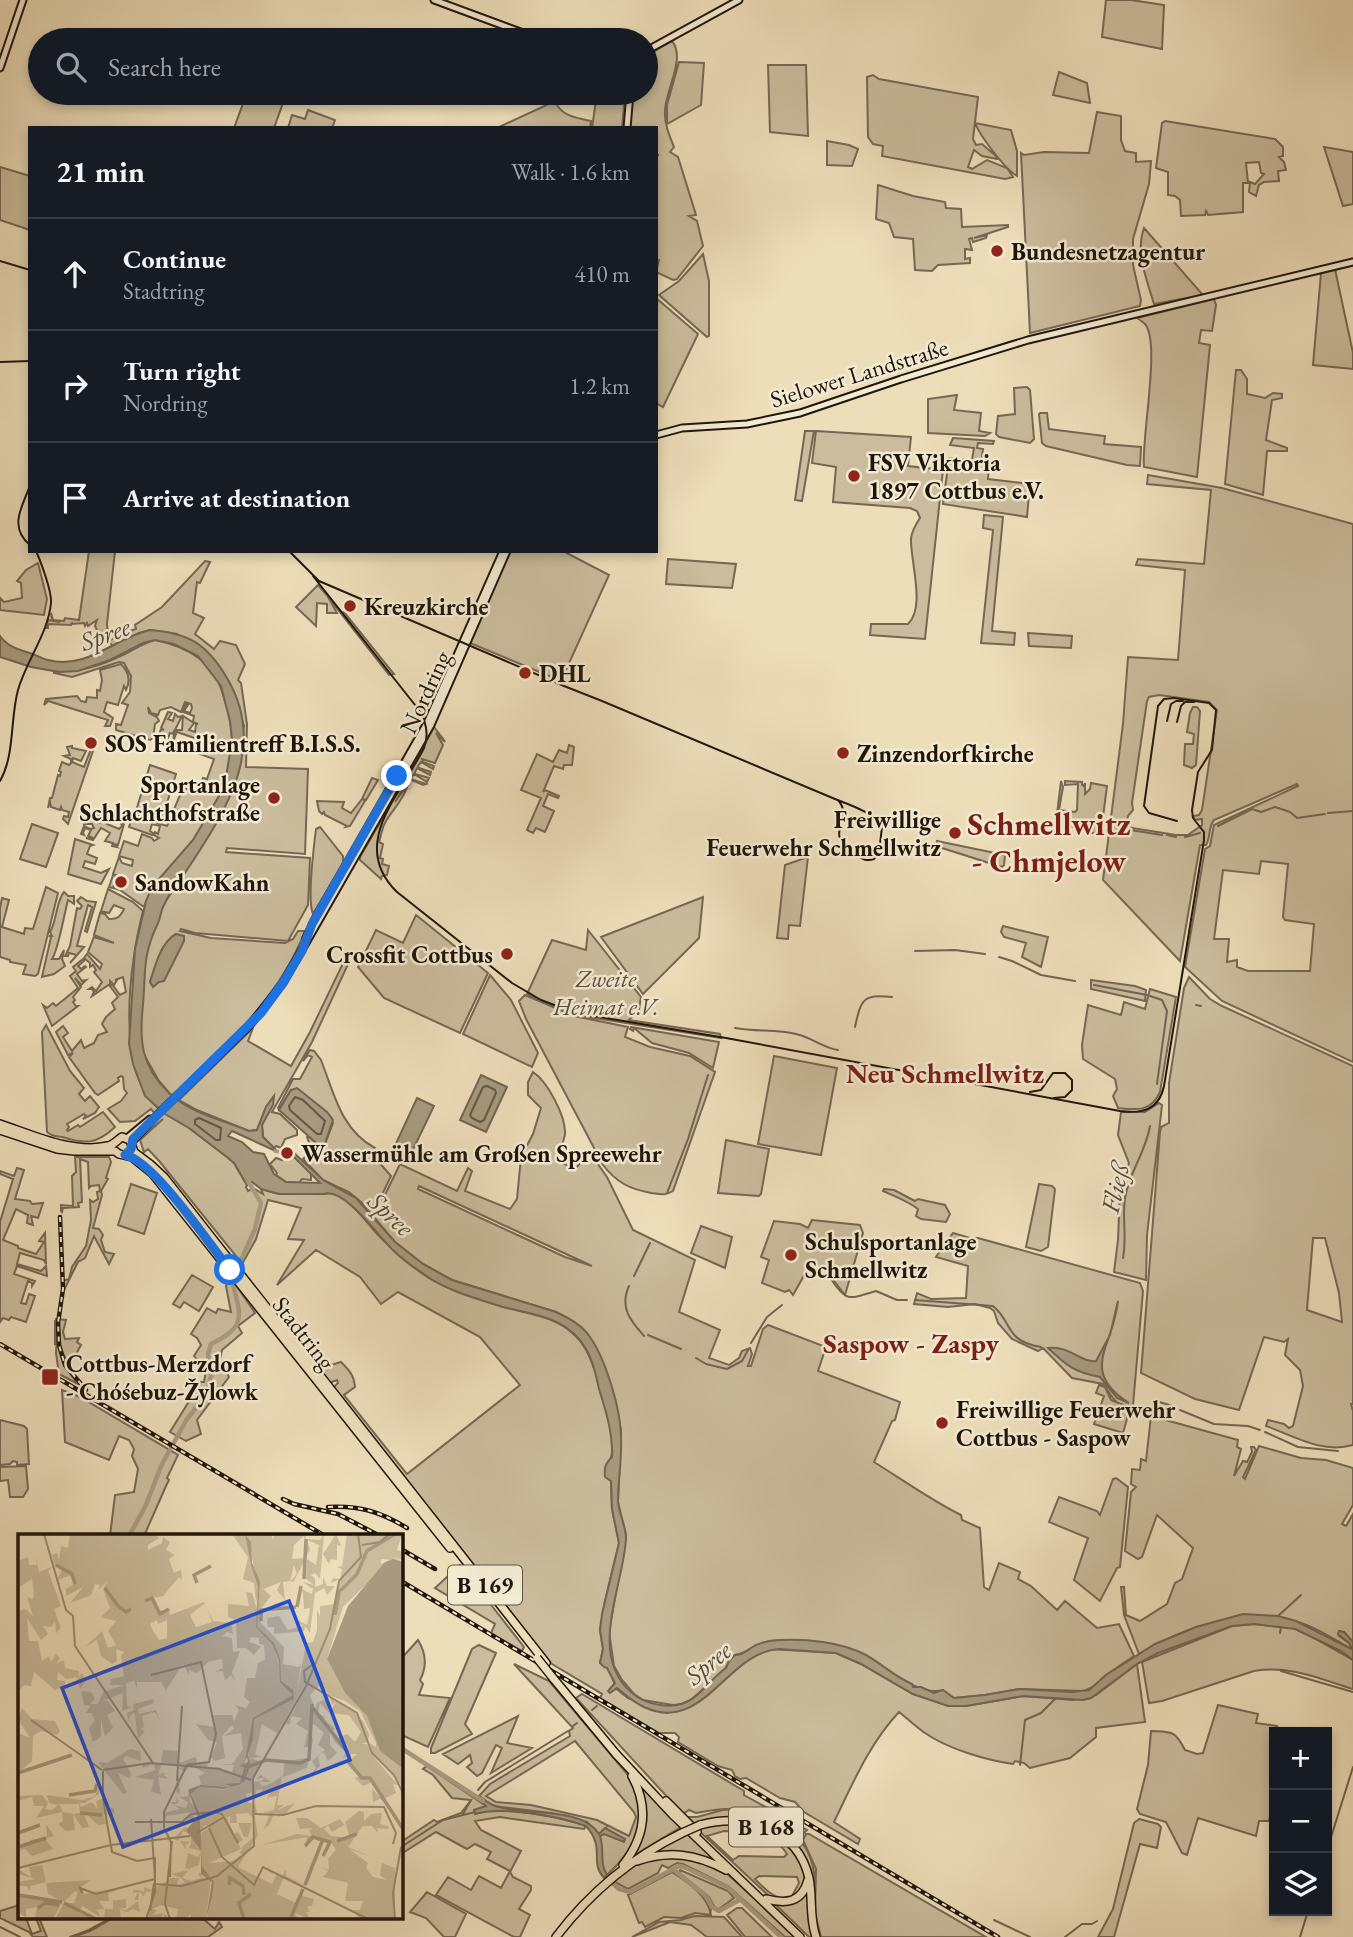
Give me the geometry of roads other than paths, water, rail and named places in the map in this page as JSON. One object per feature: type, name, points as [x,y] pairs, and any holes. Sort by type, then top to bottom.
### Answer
[{"type":"main road","points":[[0,68],[23,0]]},
{"type":"main road","points":[[434,0],[510,28]]},
{"type":"main road","points":[[658,44],[738,0]]},
{"type":"main road","points":[[627,126],[629,105]]},
{"type":"main road","name":"Sielower Landstraße","points":[[658,434],[682,428],[747,424],[800,413],[1028,340],[1353,262]]},
{"type":"main road","name":"Nordring","points":[[128,1146],[255,1019],[283,983],[431,721],[504,553]]},
{"type":"main road","name":"Nordring","points":[[303,949],[315,919],[431,721]]},
{"type":"main road","name":"Stadtring","points":[[0,1124],[71,1145],[128,1146]]},
{"type":"main road","name":"Stadtring","points":[[0,1130],[74,1152],[115,1146]]},
{"type":"main road","name":"Stadtring","points":[[115,1146],[119,1138],[128,1146],[132,1157],[152,1173],[232,1268],[421,1508]]},
{"type":"main road","name":"B 169","points":[[421,1508],[537,1658],[642,1777],[806,1937]]},
{"type":"main road","name":"B 169","points":[[421,1508],[627,1766],[737,1877]]},
{"type":"main road","points":[[620,1870],[638,1843],[643,1821],[639,1791],[627,1766]]},
{"type":"main road","name":"B 168","points":[[556,1937],[579,1908],[620,1870],[700,1825],[739,1820],[771,1829],[793,1845],[802,1858],[808,1876],[810,1915],[816,1937]]},
{"type":"main road","name":"B 168","points":[[620,1870],[655,1856],[686,1854],[707,1861],[737,1877],[800,1937]]},
{"type":"main road","points":[[766,1899],[786,1903],[797,1899],[805,1890],[808,1876]]},
{"type":"water","points":[[150,630],[176,634],[196,642],[212,657],[227,678],[239,705],[244,731],[236,782],[212,830],[167,899],[149,945],[141,1030],[147,1062],[159,1082],[176,1099],[196,1111],[249,1131],[257,1130],[266,1107],[274,1096],[273,1105],[262,1125],[263,1137],[278,1152],[232,1131],[228,1136],[242,1142],[253,1152],[264,1154],[274,1174],[286,1182],[320,1183],[291,1154],[294,1153],[323,1180],[356,1198],[395,1242],[423,1264],[452,1280],[556,1312],[577,1323],[587,1333],[606,1369],[620,1426],[618,1502],[626,1538],[614,1601],[610,1644],[613,1665],[622,1683],[639,1698],[665,1705],[687,1702],[726,1668],[735,1655],[760,1643],[781,1640],[813,1641],[846,1647],[866,1655],[913,1687],[921,1687],[934,1693],[943,1690],[954,1698],[1020,1689],[1072,1692],[1089,1690],[1106,1675],[1155,1644],[1196,1627],[1243,1614],[1278,1616],[1296,1621],[1353,1650],[1353,1660],[1341,1651],[1295,1629],[1254,1624],[1232,1626],[1158,1653],[1137,1664],[1091,1698],[1083,1700],[1023,1696],[966,1706],[948,1706],[913,1694],[836,1653],[779,1649],[744,1663],[699,1702],[683,1710],[665,1713],[640,1705],[617,1688],[610,1693],[608,1691],[615,1683],[607,1668],[600,1663],[603,1649],[600,1630],[619,1543],[612,1509],[611,1481],[605,1477],[606,1464],[612,1457],[611,1440],[592,1363],[579,1338],[550,1319],[473,1298],[434,1281],[398,1255],[342,1198],[332,1194],[279,1194],[261,1189],[252,1182],[247,1185],[234,1163],[189,1128],[165,1114],[145,1096],[129,1044],[135,949],[152,887],[193,840],[219,796],[226,777],[232,740],[221,686],[198,656],[174,644],[155,640],[78,671],[59,672],[0,657],[0,636],[19,649],[46,660],[62,662],[88,657]]},
{"type":"water","points":[[176,934],[184,936],[184,941],[164,981],[153,987],[150,982],[159,955],[166,943]]},
{"type":"water","points":[[481,1075],[507,1087],[486,1132],[460,1120]]},
{"type":"water","points":[[297,1088],[333,1120],[323,1149],[279,1110],[291,1090]]},
{"type":"water","points":[[417,1098],[434,1106],[409,1158],[393,1150]]},
{"type":"water","points":[[1109,1337],[1103,1356],[1105,1379],[1114,1391],[1129,1403],[1117,1398],[1100,1377],[1071,1367],[1048,1348],[1062,1349],[1096,1361]]},
{"type":"water","points":[[1339,1631],[1344,1632],[1353,1642],[1353,1650],[1338,1634]]},
{"type":"water","points":[[479,1796],[505,1809],[578,1819],[599,1834],[605,1828],[625,1839],[624,1842],[604,1834],[600,1836],[603,1866],[607,1875],[604,1878],[598,1866],[595,1841],[586,1826],[530,1813],[500,1811],[475,1814],[474,1810],[486,1806],[477,1798]]},
{"type":"waterway","points":[[1218,826],[1252,809],[1261,812],[1275,807],[1290,812],[1297,818],[1325,814]]},
{"type":"waterway","points":[[1328,813],[1353,811]]},
{"type":"waterway","points":[[1124,829],[1162,835]]},
{"type":"waterway","points":[[1185,837],[1200,833]]},
{"type":"waterway","points":[[1167,835],[1176,837]]},
{"type":"waterway","name":"Fließ","points":[[915,951],[955,950],[985,954]]},
{"type":"waterway","name":"Fließ","points":[[999,957],[1041,975],[1075,981]]},
{"type":"waterway","name":"Fließ","points":[[1094,985],[1147,995]]},
{"type":"waterway","name":"Fließ","points":[[855,1027],[859,1010],[865,1000],[875,996],[892,997]]},
{"type":"waterway","name":"Fließ","points":[[1150,996],[1162,1000],[1167,1011],[1157,1084]]},
{"type":"waterway","name":"Fließ","points":[[1196,1005],[1201,1006]]},
{"type":"waterway","points":[[735,1028],[796,1034],[838,1050]]},
{"type":"waterway","points":[[667,1193],[688,1139],[708,1075]]},
{"type":"waterway","name":"Fließ","points":[[1123,1258],[1125,1198],[1150,1126]]},
{"type":"waterway","points":[[275,1151],[294,1155]]},
{"type":"waterway","points":[[130,1534],[145,1507],[162,1464],[187,1419],[206,1395],[211,1376],[208,1354],[211,1344],[237,1325],[239,1310],[232,1280],[255,1229],[261,1203],[248,1181]]},
{"type":"waterway","points":[[634,1276],[650,1243]]},
{"type":"waterway","name":"Fließ","points":[[831,1279],[846,1296],[861,1296],[876,1291],[897,1300],[907,1300]]},
{"type":"waterway","points":[[629,1286],[626,1308],[644,1336]]},
{"type":"waterway","name":"Fließ","points":[[915,1300],[993,1306],[1015,1336],[1041,1347]]},
{"type":"waterway","points":[[751,1343],[767,1317],[782,1305]]},
{"type":"waterway","points":[[648,1335],[681,1349]]},
{"type":"waterway","points":[[696,1358],[706,1364],[727,1369],[742,1361],[748,1350]]},
{"type":"waterway","points":[[1159,1402],[1173,1406]]},
{"type":"waterway","points":[[1180,1410],[1214,1424],[1248,1426],[1260,1430]]},
{"type":"waterway","points":[[1265,1432],[1298,1447],[1338,1451]]},
{"type":"waterway","points":[[1278,1616],[1301,1595]]},
{"type":"waterway","points":[[1280,1633],[1281,1627]]},
{"type":"waterway","points":[[1281,1671],[1353,1692]]},
{"type":"waterway","points":[[1020,1765],[1025,1720],[1041,1713],[1055,1699]]},
{"type":"waterway","points":[[592,1710],[597,1706]]},
{"type":"waterway","points":[[573,1726],[577,1723]]},
{"type":"waterway","points":[[478,1790],[485,1782],[568,1731]]},
{"type":"waterway","points":[[402,1749],[483,1801]]},
{"type":"waterway","points":[[1332,1834],[1353,1767]]},
{"type":"waterway","points":[[463,1814],[471,1800]]},
{"type":"waterway","points":[[402,1846],[443,1820],[475,1812]]},
{"type":"waterway","points":[[608,1879],[619,1889],[630,1892],[679,1866],[684,1867],[727,1887],[781,1937]]},
{"type":"waterway","points":[[673,1869],[707,1897],[712,1907],[719,1911],[741,1899]]},
{"type":"waterway","points":[[710,1913],[712,1907]]},
{"type":"waterway","points":[[1300,1937],[1306,1916]]},
{"type":"waterway","points":[[70,1937],[107,1920]]},
{"type":"waterway","points":[[994,1920],[1030,1937]]},
{"type":"waterway","points":[[1065,1937],[1082,1924],[1097,1921]]},
{"type":"waterway","points":[[0,1927],[20,1937]]},
{"type":"tram line","points":[[0,261],[28,269]]},
{"type":"tram line","points":[[0,362],[28,361]]},
{"type":"tram line","points":[[28,491],[18,525],[28,543]]},
{"type":"tram line","points":[[0,781],[8,760],[18,690],[46,626],[51,603],[37,553]]},
{"type":"tram line","points":[[291,553],[319,581]]},
{"type":"tram line","points":[[313,576],[419,710],[425,724],[427,734],[424,748],[392,801],[378,837],[377,856],[383,874],[397,892],[512,983],[541,1000],[575,1013],[726,1038],[1120,1111],[1142,1111],[1154,1105],[1164,1086],[1204,840],[1204,832],[1193,818],[1192,810],[1198,772],[1212,750],[1216,710],[1209,703],[1174,698],[1164,699],[1158,706],[1144,806],[1149,813],[1177,821]]},
{"type":"tram line","points":[[319,581],[564,686],[602,701],[854,807],[861,810],[873,817],[882,827],[879,852],[874,859],[863,859],[840,839],[843,813],[842,807],[838,800]]},
{"type":"tram line","points":[[1167,721],[1171,704],[1183,701]]},
{"type":"tram line","points":[[1177,722],[1181,706],[1185,702],[1194,702]]},
{"type":"tram line","points":[[1030,1092],[1041,1090],[1053,1073],[1065,1073],[1072,1080],[1072,1090],[1065,1097],[1054,1098]]},
{"type":"railway","points":[[60,1217],[63,1289],[58,1323],[59,1345],[65,1365],[86,1390]]},
{"type":"railway","points":[[0,1344],[322,1534]]},
{"type":"railway","points":[[283,1499],[338,1514],[376,1534]]},
{"type":"railway","points":[[328,1507],[350,1507],[369,1511],[407,1528]]},
{"type":"railway","points":[[402,1550],[435,1569]]},
{"type":"railway","points":[[402,1582],[998,1937]]},
{"type":"place","name":"Bundesnetzagentur","points":[[997,251]]},
{"type":"place","name":"FSV Viktoria 1897 Cottbus e.V.","points":[[854,476]]},
{"type":"place","name":"Kreuzkirche","points":[[350,606]]},
{"type":"place","name":"DHL","points":[[525,673]]},
{"type":"place","name":"SOS Familientreff B.I.S.S.","points":[[91,743]]},
{"type":"place","name":"Zinzendorfkirche","points":[[843,753]]},
{"type":"place","name":"Sportanlage Schlachthofstraße","points":[[274,798]]},
{"type":"place","name":"Freiwillige Feuerwehr Schmellwitz","points":[[955,833]]},
{"type":"place","name":"SandowKahn","points":[[121,882]]},
{"type":"place","name":"Crossfit Cottbus","points":[[507,954]]},
{"type":"place","name":"Wassermühle am Großen Spreewehr","points":[[287,1153]]},
{"type":"place","name":"Schulsportanlage Schmellwitz","points":[[791,1255]]},
{"type":"place","name":"Cottbus-Merzdorf - Chóśebuz-Žylowk","points":[[50,1377]]},
{"type":"place","name":"Freiwillige Feuerwehr Cottbus - Saspow","points":[[942,1423]]},
{"type":"district","name":"Schmellwitz - Chmjelow","points":[[1049,842]]},
{"type":"district","name":"Neu Schmellwitz","points":[[945,1073]]},
{"type":"district","name":"Saspow - Zaspy","points":[[911,1343]]},
{"type":"water label","name":"Spree","points":[[105,634]]},
{"type":"water label","name":"Spree","points":[[391,1214]]},
{"type":"water label","name":"Spree","points":[[708,1663]]},
{"type":"park label","name":"Zweite Heimat e.V.","points":[[606,992]]}]
